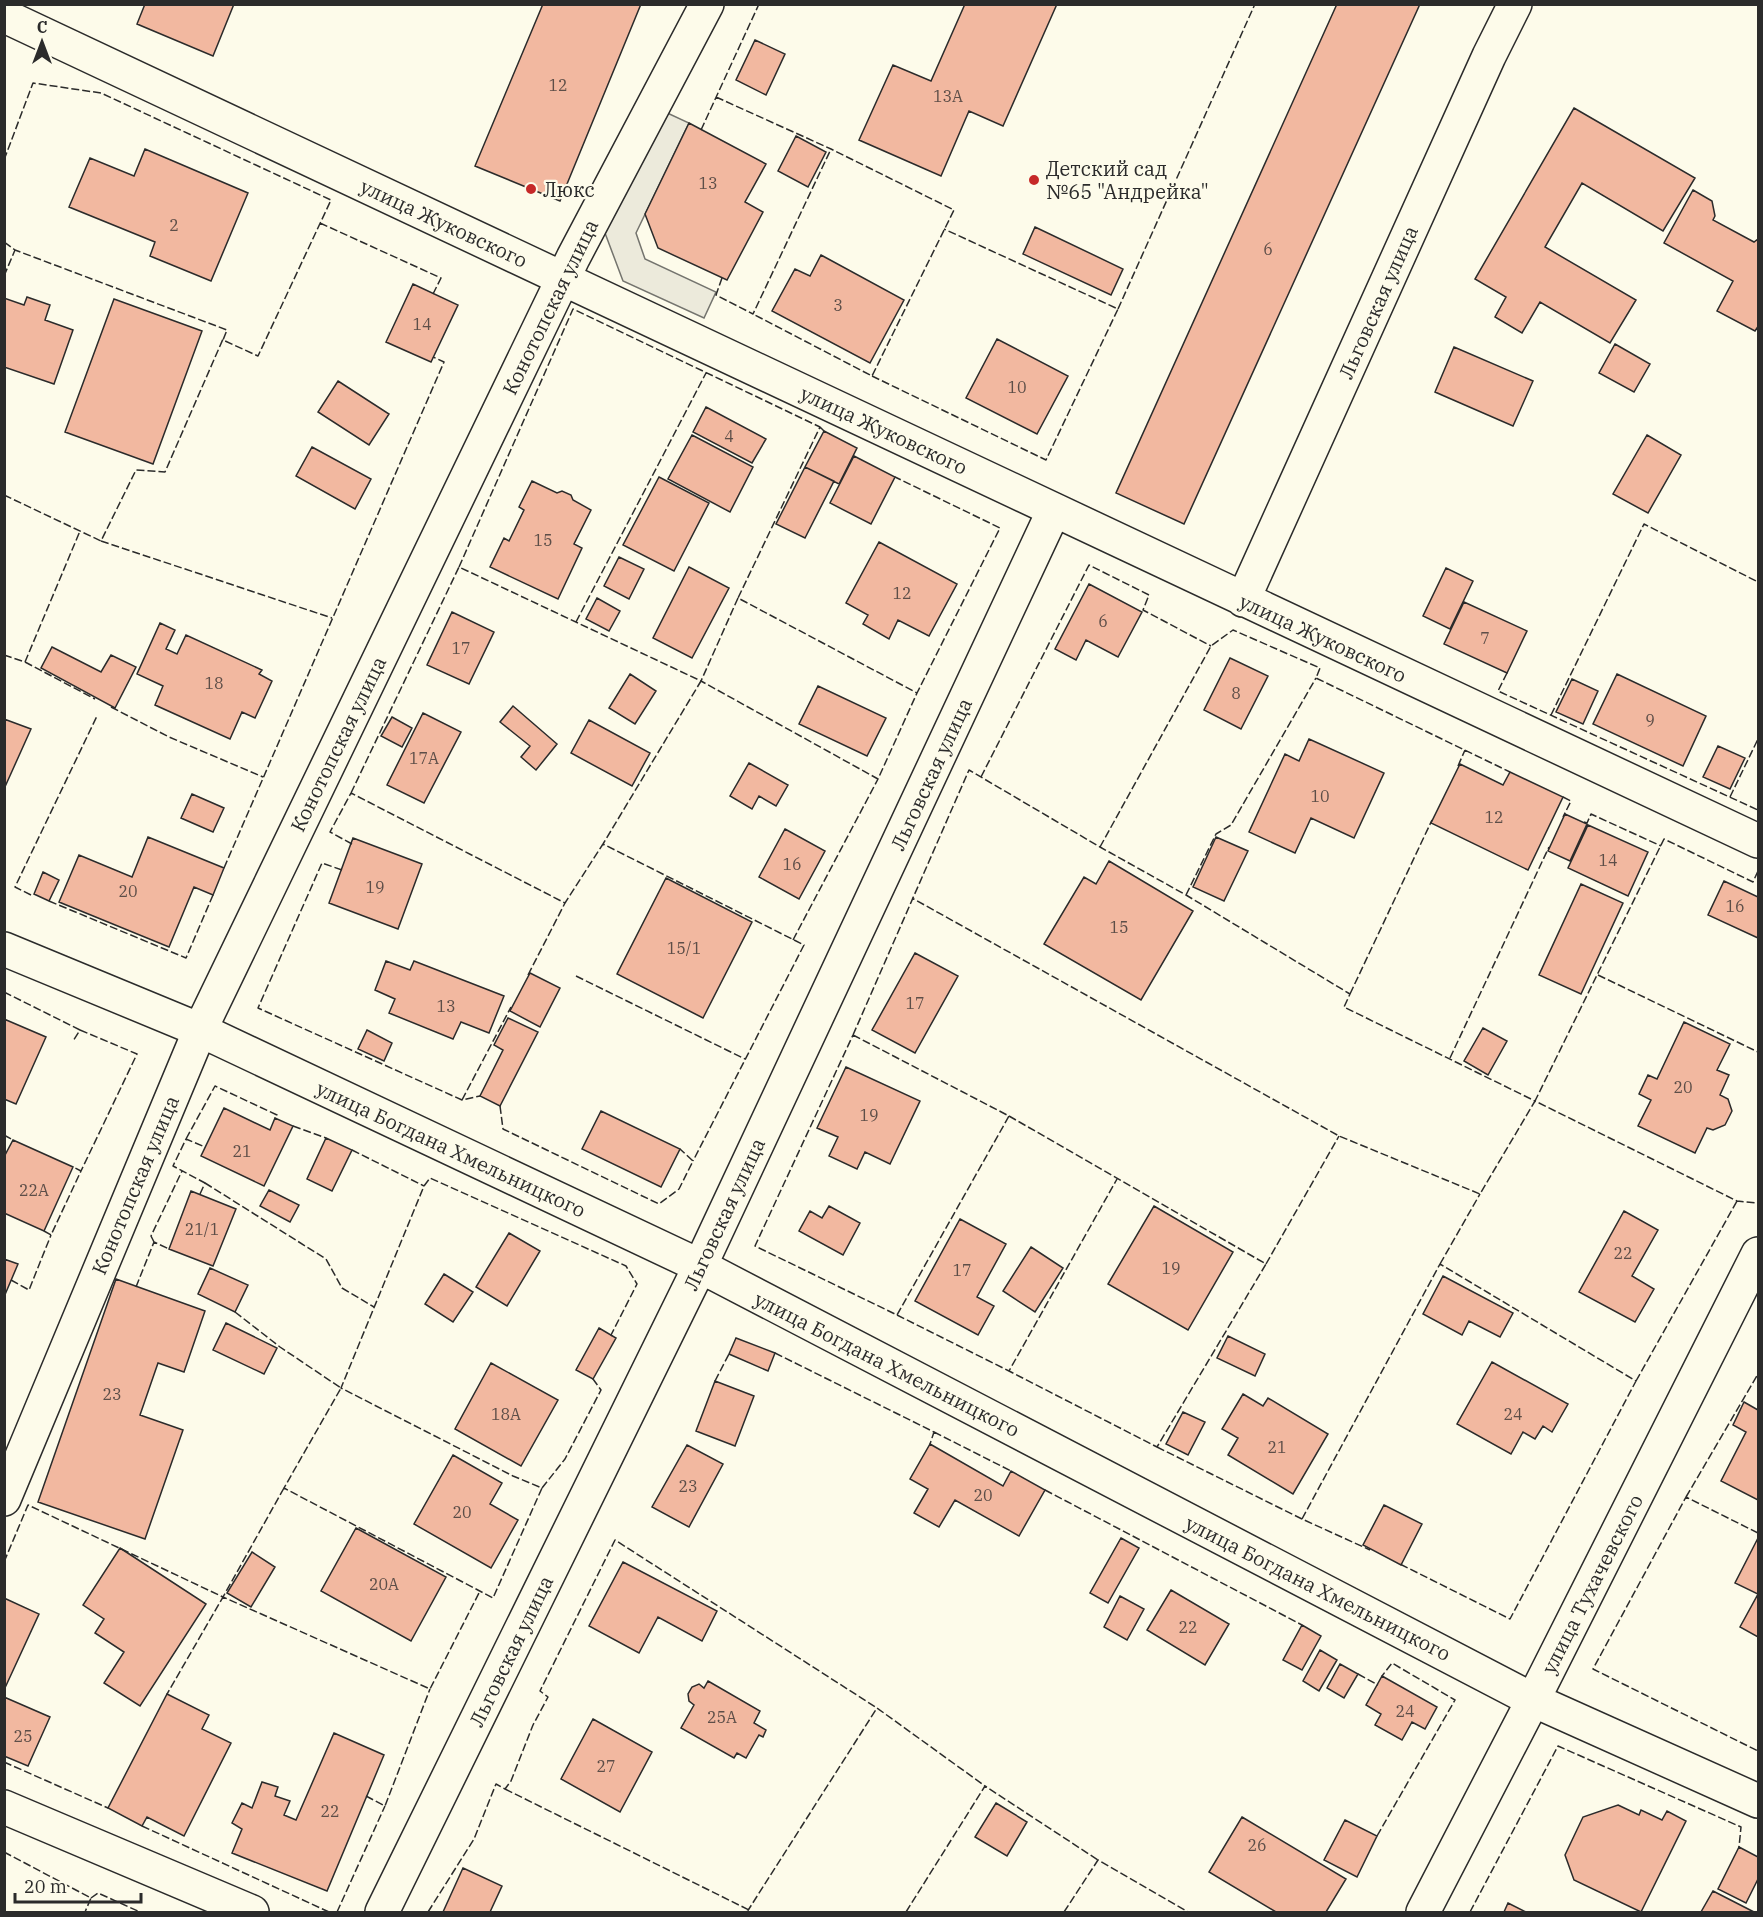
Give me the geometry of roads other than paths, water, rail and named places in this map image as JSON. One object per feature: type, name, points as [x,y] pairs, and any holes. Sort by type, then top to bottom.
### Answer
[{"type":"street","name":"Конотопская улица","points":[[4,1499],[200,1030],[563,279],[706,4]]},
{"type":"street","name":"Льговская улица","points":[[1243,600],[1489,56],[1515,4]]},
{"type":"street","name":"улица Жуковского","points":[[10,18],[1758,842]]},
{"type":"street","name":"Льговская улица","points":[[382,1912],[700,1266],[1054,510]]},
{"type":"street","name":"улица Богдана Хмельницкого","points":[[4,949],[200,1030],[700,1266],[1533,1700],[1758,1801]]},
{"type":"street","name":"улица Тухачевского","points":[[1423,1912],[1533,1700],[1758,1254]]},
{"type":"street","points":[[4,1807],[252,1912]]},
{"type":"place","name":"Детский сад №65 \"Андрейка\"","points":[[1034,180]]},
{"type":"place","name":"Люкс","points":[[531,189]]}]
